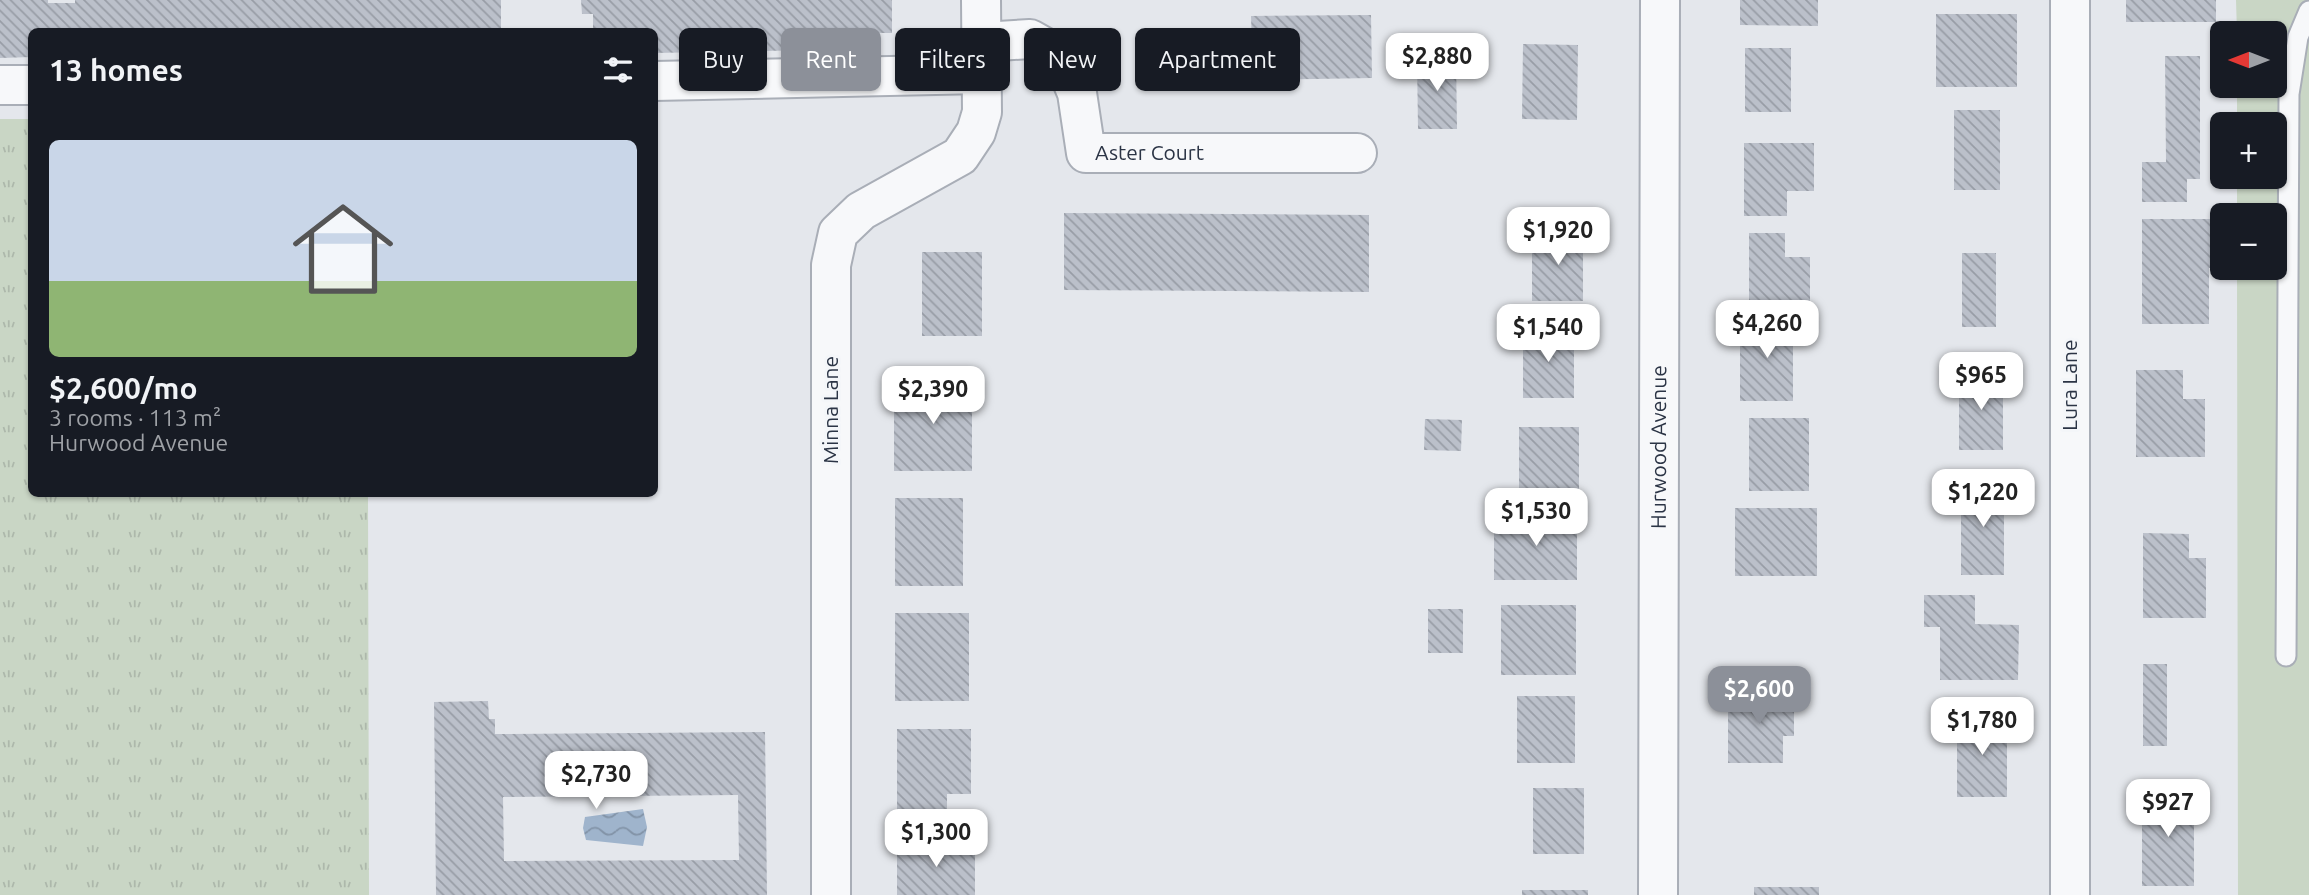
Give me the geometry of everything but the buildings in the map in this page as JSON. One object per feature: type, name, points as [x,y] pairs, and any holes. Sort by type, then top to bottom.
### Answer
[{"type":"street","name":"Minna Lane","points":[[981,0],[981,28]]},
{"type":"street","name":"Hurwood Avenue","points":[[1658,895],[1660,0]]},
{"type":"street","name":"Lura Lane","points":[[2070,0],[2070,895]]},
{"type":"street","name":"Aster Court","points":[[1010,47],[1030,39],[1062,57],[1077,93],[1086,153],[1357,153]]},
{"type":"street","points":[[658,81],[895,64]]},
{"type":"street","points":[[0,85],[28,85]]},
{"type":"street","name":"Minna Lane","points":[[831,895],[831,265],[838,233],[860,211],[960,156],[976,132],[982,113],[982,91]]},
{"type":"lane","points":[[2286,656],[2289,94],[2298,37],[2309,11]]},
{"type":"green space","points":[[2236,0],[2309,0],[2309,895],[2238,895],[2237,280],[2287,280],[2287,203],[2237,203],[2237,189],[2287,189],[2287,112],[2237,112],[2237,98],[2287,98],[2287,21],[2237,21]]},
{"type":"green space","points":[[0,119],[28,119],[28,497],[368,497],[369,895],[0,895]]},
{"type":"water","points":[[643,809],[647,827],[643,846],[586,840],[583,828],[585,817]]}]
